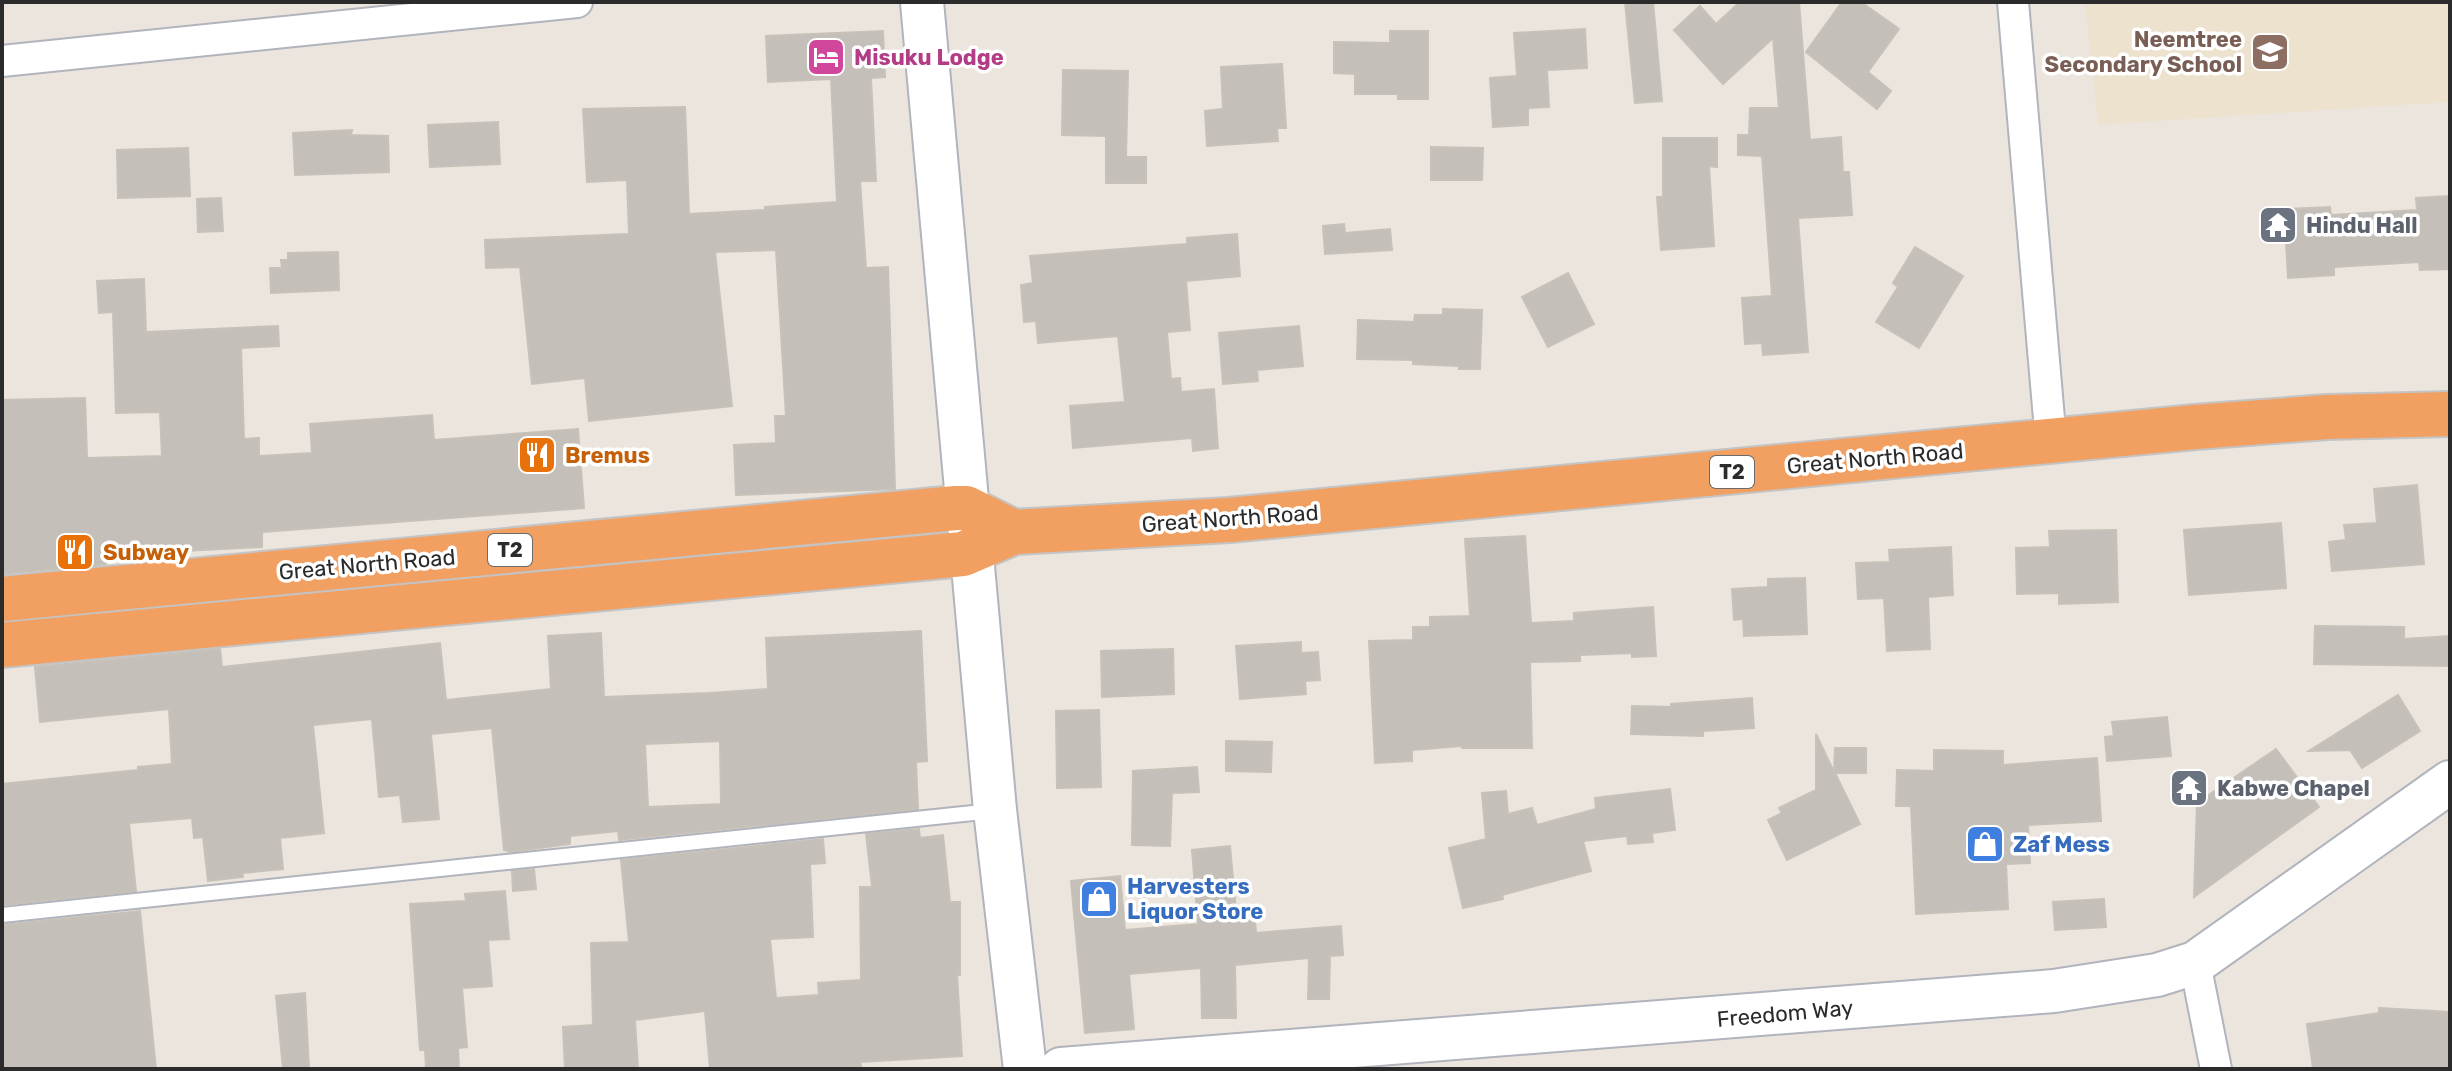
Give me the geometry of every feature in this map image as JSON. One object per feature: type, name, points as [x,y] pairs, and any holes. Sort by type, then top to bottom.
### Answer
[{"type":"highway","name":"Great North Road","points":[[2,645],[972,552],[1014,532],[1229,520],[2313,418],[2450,414]]},
{"type":"highway","name":"Great North Road","points":[[2,599],[966,508],[1014,532]]},
{"type":"main road","points":[[922,2],[995,810],[1025,1069]]},
{"type":"main road","name":"Freedom Way","points":[[1061,1069],[2054,991],[2157,975],[2195,963],[2450,782]]},
{"type":"street","points":[[2,61],[577,2]]},
{"type":"street","points":[[2013,2],[2051,442]]},
{"type":"street","points":[[2195,963],[2216,1069]]},
{"type":"lane","points":[[2,915],[995,810]]},
{"type":"shaded area","name":"Neemtree Secondary School","points":[[2085,2],[2450,2],[2450,102],[2098,125]]},
{"type":"building","points":[[1625,2],[1653,2],[1662,101],[1635,103]]},
{"type":"building","points":[[1740,2],[1799,2],[1810,140],[1841,137],[1843,172],[1849,172],[1852,215],[1798,218],[1808,352],[1763,355],[1762,343],[1745,344],[1742,298],[1772,296],[1762,156],[1738,155],[1738,135],[1749,135],[1750,108],[1779,108],[1773,38],[1723,84],[1674,30],[1700,6],[1716,24]]},
{"type":"building","points":[[1842,2],[1861,2],[1899,29],[1868,72],[1891,91],[1877,109],[1806,52]]},
{"type":"building","points":[[1585,29],[1587,68],[1547,70],[1549,107],[1528,108],[1528,125],[1493,127],[1490,78],[1517,76],[1514,33]]},
{"type":"building","points":[[883,31],[885,77],[871,78],[876,181],[860,181],[866,268],[888,267],[895,489],[736,495],[734,445],[776,443],[775,416],[786,416],[776,250],[715,252],[732,406],[589,421],[585,378],[532,384],[520,267],[486,268],[485,240],[629,234],[627,180],[587,182],[583,109],[685,107],[689,214],[837,202],[831,79],[768,82],[766,36]]},
{"type":"building","points":[[1390,31],[1428,31],[1428,99],[1398,99],[1398,94],[1355,94],[1355,74],[1334,73],[1334,42],[1390,43]]},
{"type":"building","points":[[1282,64],[1286,128],[1277,128],[1278,141],[1207,146],[1205,111],[1223,109],[1221,67]]},
{"type":"building","points":[[1063,70],[1128,71],[1126,157],[1146,157],[1146,183],[1106,183],[1106,136],[1062,135]]},
{"type":"building","points":[[498,122],[500,164],[430,167],[428,125]]},
{"type":"building","points":[[352,130],[351,135],[388,136],[389,172],[295,175],[293,133]]},
{"type":"building","points":[[1663,138],[1717,138],[1717,167],[1709,166],[1714,246],[1661,250],[1657,197],[1663,197]]},
{"type":"building","points":[[1431,147],[1483,148],[1482,180],[1431,180]]},
{"type":"building","points":[[188,148],[190,196],[118,198],[117,150]]},
{"type":"building","name":"Hindu Hall","points":[[2450,196],[2450,269],[2420,270],[2419,262],[2334,267],[2334,275],[2288,278],[2284,209],[2330,207],[2331,215],[2417,210],[2416,198]]},
{"type":"building","points":[[221,198],[223,231],[198,232],[197,199]]},
{"type":"building","points":[[1344,224],[1345,233],[1390,229],[1392,250],[1325,254],[1323,226]]},
{"type":"building","points":[[1237,234],[1240,276],[1186,281],[1190,330],[1167,332],[1171,379],[1180,378],[1181,392],[1214,389],[1218,448],[1193,451],[1192,438],[1073,448],[1070,406],[1125,402],[1118,336],[1038,343],[1036,321],[1024,322],[1021,285],[1033,283],[1030,256],[1187,244],[1187,238]]},
{"type":"building","points":[[1915,247],[1963,276],[1919,348],[1876,322],[1898,287],[1893,283]]},
{"type":"building","points":[[338,252],[339,290],[271,293],[270,268],[282,268],[281,260],[288,260],[288,253]]},
{"type":"building","points":[[1568,273],[1594,324],[1548,347],[1522,297]]},
{"type":"building","points":[[144,279],[146,332],[278,326],[279,346],[241,348],[244,439],[259,438],[259,456],[312,453],[310,424],[432,415],[434,440],[578,429],[584,508],[262,532],[262,547],[105,555],[106,564],[2,574],[2,400],[85,398],[87,458],[162,456],[160,412],[116,413],[113,312],[99,313],[97,281]]},
{"type":"building","points":[[1443,309],[1482,310],[1480,369],[1413,364],[1413,360],[1357,359],[1358,320],[1414,322],[1415,315],[1443,315]]},
{"type":"building","points":[[1299,326],[1303,366],[1257,370],[1258,381],[1223,384],[1219,333]]},
{"type":"building","points":[[2417,485],[2424,564],[2332,571],[2329,542],[2346,540],[2344,525],[2377,523],[2374,489]]},
{"type":"building","points":[[2281,523],[2286,588],[2189,595],[2184,530]]},
{"type":"building","points":[[2116,530],[2118,602],[2059,604],[2059,593],[2017,594],[2016,548],[2050,547],[2049,531]]},
{"type":"building","points":[[1525,536],[1531,623],[1574,621],[1574,613],[1653,607],[1656,656],[1632,657],[1632,653],[1580,655],[1580,661],[1530,662],[1532,748],[1462,746],[1412,750],[1412,761],[1375,763],[1369,641],[1413,640],[1413,627],[1430,627],[1430,617],[1470,616],[1465,539]]},
{"type":"building","points":[[1951,547],[1953,595],[1928,597],[1930,649],[1887,651],[1884,598],[1858,599],[1856,563],[1890,562],[1889,550]]},
{"type":"building","points":[[1805,578],[1807,634],[1744,636],[1743,619],[1734,620],[1732,589],[1768,587],[1768,579]]},
{"type":"building","points":[[2315,626],[2404,627],[2404,639],[2450,636],[2450,666],[2314,664]]},
{"type":"building","points":[[921,631],[927,761],[916,762],[918,809],[619,840],[618,831],[570,836],[570,844],[511,852],[504,850],[492,728],[431,734],[439,819],[403,822],[400,795],[379,797],[372,719],[313,725],[324,833],[280,838],[283,869],[242,873],[243,877],[208,881],[203,837],[194,838],[192,818],[129,823],[136,891],[2,905],[2,784],[172,764],[169,709],[40,722],[35,667],[220,649],[222,667],[440,643],[446,700],[551,689],[548,636],[601,633],[604,697],[709,693],[768,689],[766,638]],"holes":[[[720,741],[721,804],[648,807],[645,744]]]},
{"type":"building","points":[[1301,642],[1301,653],[1318,652],[1320,680],[1305,681],[1306,694],[1240,699],[1236,646]]},
{"type":"building","points":[[1173,649],[1174,694],[1102,697],[1101,651]]},
{"type":"building","points":[[2398,695],[2420,731],[2362,768],[2350,750],[2309,751]]},
{"type":"building","points":[[1752,698],[1754,728],[1703,731],[1703,736],[1631,734],[1632,706],[1671,707],[1671,704]]},
{"type":"building","points":[[1099,710],[1101,787],[1057,788],[1056,711]]},
{"type":"building","points":[[2167,717],[2171,756],[2107,761],[2105,737],[2114,736],[2112,722]]},
{"type":"building","points":[[1816,734],[1834,772],[1835,748],[1866,748],[1866,773],[1835,773],[1860,824],[1787,860],[1768,820],[1782,813],[1779,808],[1816,790]]},
{"type":"building","points":[[1226,741],[1272,742],[1271,772],[1226,771]]},
{"type":"building","points":[[2276,749],[2319,807],[2194,897],[2197,803]]},
{"type":"building","points":[[1934,750],[2003,751],[2003,765],[2097,758],[2101,821],[2028,825],[2030,863],[2006,864],[2008,909],[1916,914],[1911,806],[1896,806],[1897,770],[1934,771]]},
{"type":"building","points":[[1197,767],[1199,792],[1172,793],[1170,846],[1132,845],[1133,771]]},
{"type":"building","points":[[1670,789],[1675,830],[1652,833],[1653,842],[1628,844],[1627,836],[1583,841],[1591,871],[1502,895],[1503,899],[1463,908],[1449,848],[1486,839],[1482,793],[1506,791],[1508,814],[1532,808],[1537,825],[1596,809],[1595,798]]},
{"type":"building","points":[[919,829],[920,838],[943,835],[950,902],[960,902],[960,975],[957,975],[962,1056],[860,1062],[861,1066],[822,1069],[710,1069],[705,1011],[635,1020],[638,1069],[565,1069],[563,1027],[593,1025],[591,943],[629,942],[621,860],[823,839],[825,863],[810,864],[813,937],[770,939],[776,998],[819,995],[818,983],[861,980],[860,887],[872,887],[866,834]]},
{"type":"building","points":[[1230,846],[1237,921],[1255,920],[1256,933],[1341,926],[1343,955],[1330,956],[1329,999],[1308,999],[1309,958],[1235,965],[1236,1018],[1202,1018],[1201,968],[1129,974],[1134,1029],[1085,1033],[1071,881],[1120,876],[1125,930],[1198,924],[1192,850]]},
{"type":"building","points":[[534,869],[536,889],[513,891],[512,871]]},
{"type":"building","points":[[505,891],[509,939],[488,940],[492,986],[462,988],[467,1047],[458,1048],[459,1069],[426,1069],[425,1050],[420,1050],[410,904],[466,901],[465,894]]},
{"type":"building","points":[[2104,899],[2106,927],[2055,930],[2053,902]]},
{"type":"building","points":[[140,911],[156,1069],[2,1069],[2,925]]},
{"type":"building","points":[[305,993],[309,1069],[283,1069],[276,996]]},
{"type":"building","points":[[2379,1008],[2450,1012],[2450,1069],[2313,1069],[2307,1024],[2379,1013]]},
{"type":"place","name":"Neemtree Secondary School","points":[[2270,52]]},
{"type":"place","name":"Misuku Lodge","points":[[826,57]]},
{"type":"place","name":"Hindu Hall","points":[[2278,225]]},
{"type":"place","name":"Bremus","points":[[537,455]]},
{"type":"place","name":"Subway","points":[[75,552]]},
{"type":"place","name":"Kabwe Chapel","points":[[2189,788]]},
{"type":"place","name":"Zaf Mess","points":[[1985,844]]},
{"type":"place","name":"Harvesters Liquor Store","points":[[1099,899]]}]
